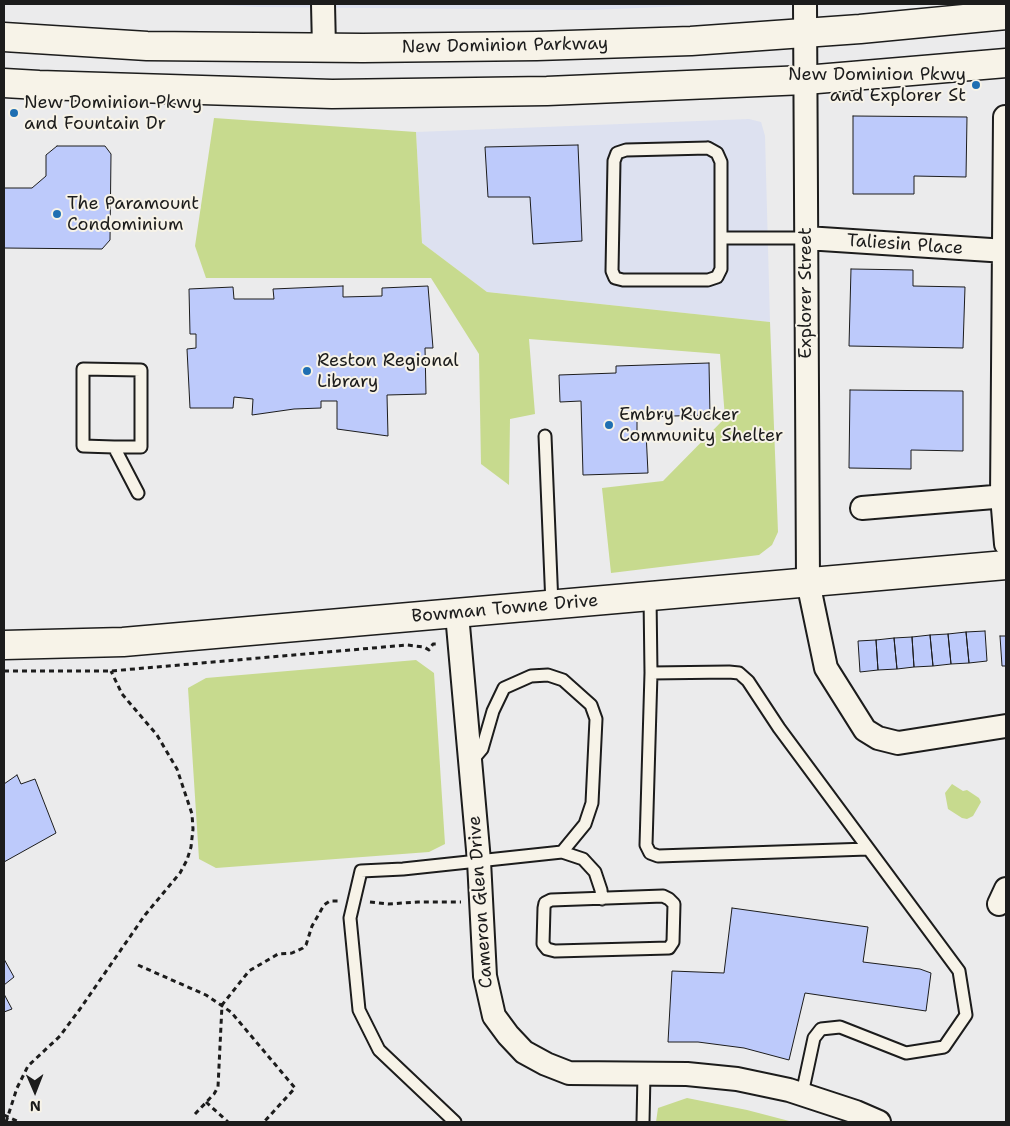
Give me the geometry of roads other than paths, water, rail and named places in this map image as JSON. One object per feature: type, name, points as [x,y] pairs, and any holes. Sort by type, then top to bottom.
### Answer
[{"type":"main road","name":"New Dominion Parkway","points":[[4,37],[147,46],[324,48],[538,46],[681,41],[860,29],[1006,15]]},
{"type":"main road","points":[[4,83],[39,86],[332,94],[547,91],[805,80],[1006,63]]},
{"type":"main road","name":"Bowman Towne Drive","points":[[4,645],[123,642],[1006,565]]},
{"type":"street","points":[[323,4],[324,48]]},
{"type":"street","name":"Explorer Street","points":[[805,4],[808,582],[826,668],[865,730],[878,738],[898,743],[1006,726]]},
{"type":"street","points":[[1005,117],[1004,496],[1006,544]]},
{"type":"street","name":"Taliesin Place","points":[[806,238],[1005,251]]},
{"type":"street","points":[[862,508],[1004,496]]},
{"type":"street","name":"Cameron Glen Drive","points":[[457,614],[479,861],[485,976],[494,1016],[508,1035],[524,1052],[546,1064],[569,1073],[711,1076],[736,1079],[802,1094],[856,1112],[879,1122]]},
{"type":"lane","points":[[708,148],[717,153],[721,162],[721,238],[721,269],[717,277],[708,280],[623,280],[615,278],[612,271],[614,161],[617,153],[626,150],[708,148]]},
{"type":"lane","points":[[721,238],[806,238]]},
{"type":"lane","points":[[83,369],[141,370],[141,447],[114,447],[83,446],[83,369]]},
{"type":"lane","points":[[545,436],[552,605]]},
{"type":"lane","points":[[114,447],[138,493]]},
{"type":"lane","points":[[650,595],[651,672],[646,845],[650,853],[658,856],[868,849]]},
{"type":"lane","points":[[651,672],[729,672],[739,674],[748,681],[779,728],[959,972],[966,1015],[944,1047],[906,1053],[840,1027],[821,1028],[814,1038],[802,1094]]},
{"type":"lane","points":[[470,764],[482,749],[493,711],[504,688],[531,676],[548,675],[563,680],[591,705],[596,720],[592,803],[584,824],[562,852]]},
{"type":"lane","points":[[455,1122],[379,1050],[359,1010],[350,918],[361,871],[404,869],[562,852],[583,859],[595,872],[602,899]]},
{"type":"lane","points":[[663,896],[669,898],[674,904],[673,942],[669,948],[555,951],[547,949],[543,944],[545,903],[551,900],[602,899],[663,896]]},
{"type":"lane","points":[[643,1122],[644,1074]]},
{"type":"place","name":"New Dominion Pkwy and Explorer St","points":[[976,85]]},
{"type":"place","name":"New Dominion Pkwy and Fountain Dr","points":[[14,113]]},
{"type":"place","name":"The Paramount Condominium","points":[[57,214]]},
{"type":"place","name":"Reston Regional Library","points":[[307,371]]},
{"type":"place","name":"Embry Rucker Community Shelter","points":[[609,425]]}]
